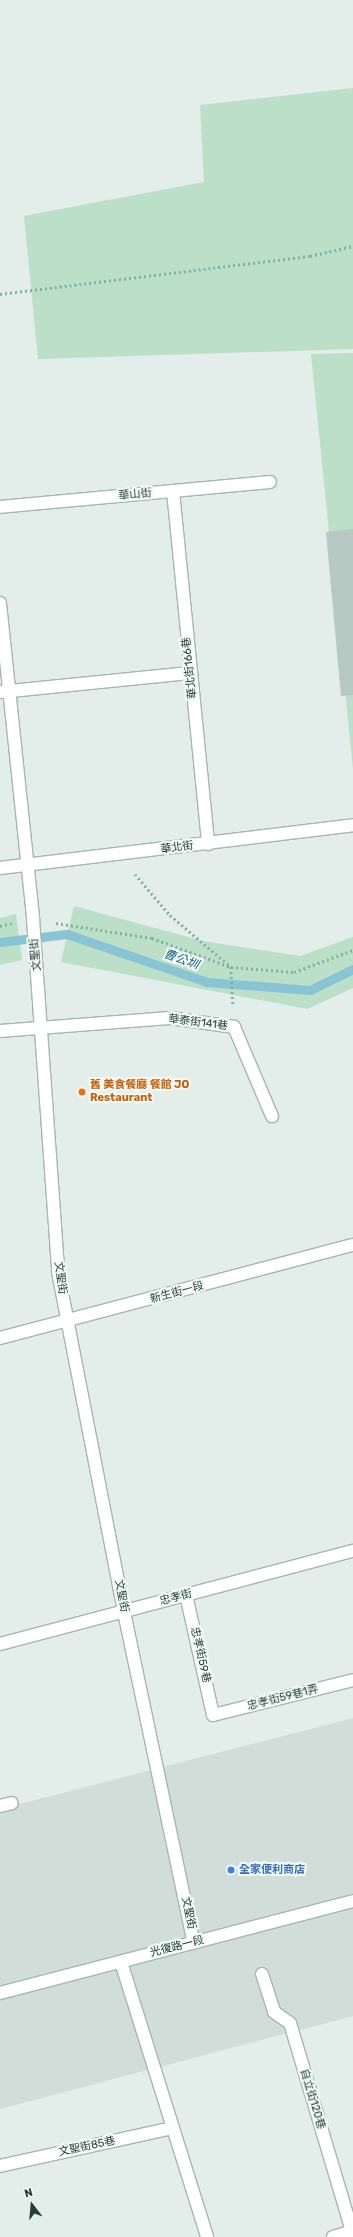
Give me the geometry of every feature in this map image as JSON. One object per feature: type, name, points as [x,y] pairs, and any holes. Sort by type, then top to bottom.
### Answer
[{"type":"street","name":"華山街","points":[[0,507],[270,482]]},
{"type":"street","name":"華北街166巷","points":[[173,491],[208,844]]},
{"type":"street","name":"文聖街","points":[[0,603],[4,691],[36,953],[58,1272],[124,1612],[194,1943]]},
{"type":"street","points":[[4,691],[191,673]]},
{"type":"street","name":"華北街","points":[[0,868],[353,826]]},
{"type":"street","name":"華泰街141巷","points":[[42,1026],[170,1018],[234,1027],[272,1116]]},
{"type":"street","points":[[0,1031],[42,1026]]},
{"type":"street","name":"新生街一段","points":[[0,1338],[67,1322],[353,1245]]},
{"type":"street","name":"忠孝街","points":[[0,1644],[353,1552]]},
{"type":"street","name":"忠孝街59巷","points":[[186,1595],[213,1715]]},
{"type":"street","name":"忠孝街59巷1弄","points":[[213,1715],[353,1680]]},
{"type":"street","points":[[0,1806],[12,1803]]},
{"type":"street","name":"光復路一段","points":[[0,1994],[353,1900]]},
{"type":"street","points":[[120,1962],[207,2237]]},
{"type":"street","name":"自立街120巷","points":[[262,1974],[274,2012],[290,2023],[352,2231]]},
{"type":"street","name":"文聖街85巷","points":[[0,2166],[173,2128]]},
{"type":"street","points":[[334,2237],[352,2231]]},
{"type":"path","points":[[0,294],[310,256],[353,246]]},
{"type":"path","points":[[118,854],[170,915],[231,969],[232,999]]},
{"type":"path","points":[[33,921],[152,938],[231,969],[294,972],[353,950]]},
{"type":"shaded area","points":[[353,1718],[353,2016],[0,2109],[0,1809]]},
{"type":"green space","points":[[353,88],[353,349],[38,359],[24,216],[204,182],[200,105]]},
{"type":"green space","points":[[353,353],[353,769],[311,354]]},
{"type":"green space","points":[[74,906],[203,941],[300,956],[353,937],[353,988],[307,1009],[61,962]]},
{"type":"green space","points":[[16,914],[22,960],[0,965],[0,918]]},
{"type":"building","points":[[353,529],[353,695],[341,696],[326,532]]},
{"type":"waterway","name":"曹公圳","points":[[0,942],[67,934],[207,982],[310,990],[353,969]]},
{"type":"place","name":"舊 美食餐廳 餐館 JO Restaurant","points":[[82,1092]]},
{"type":"place","name":"全家便利商店","points":[[231,1870]]}]
